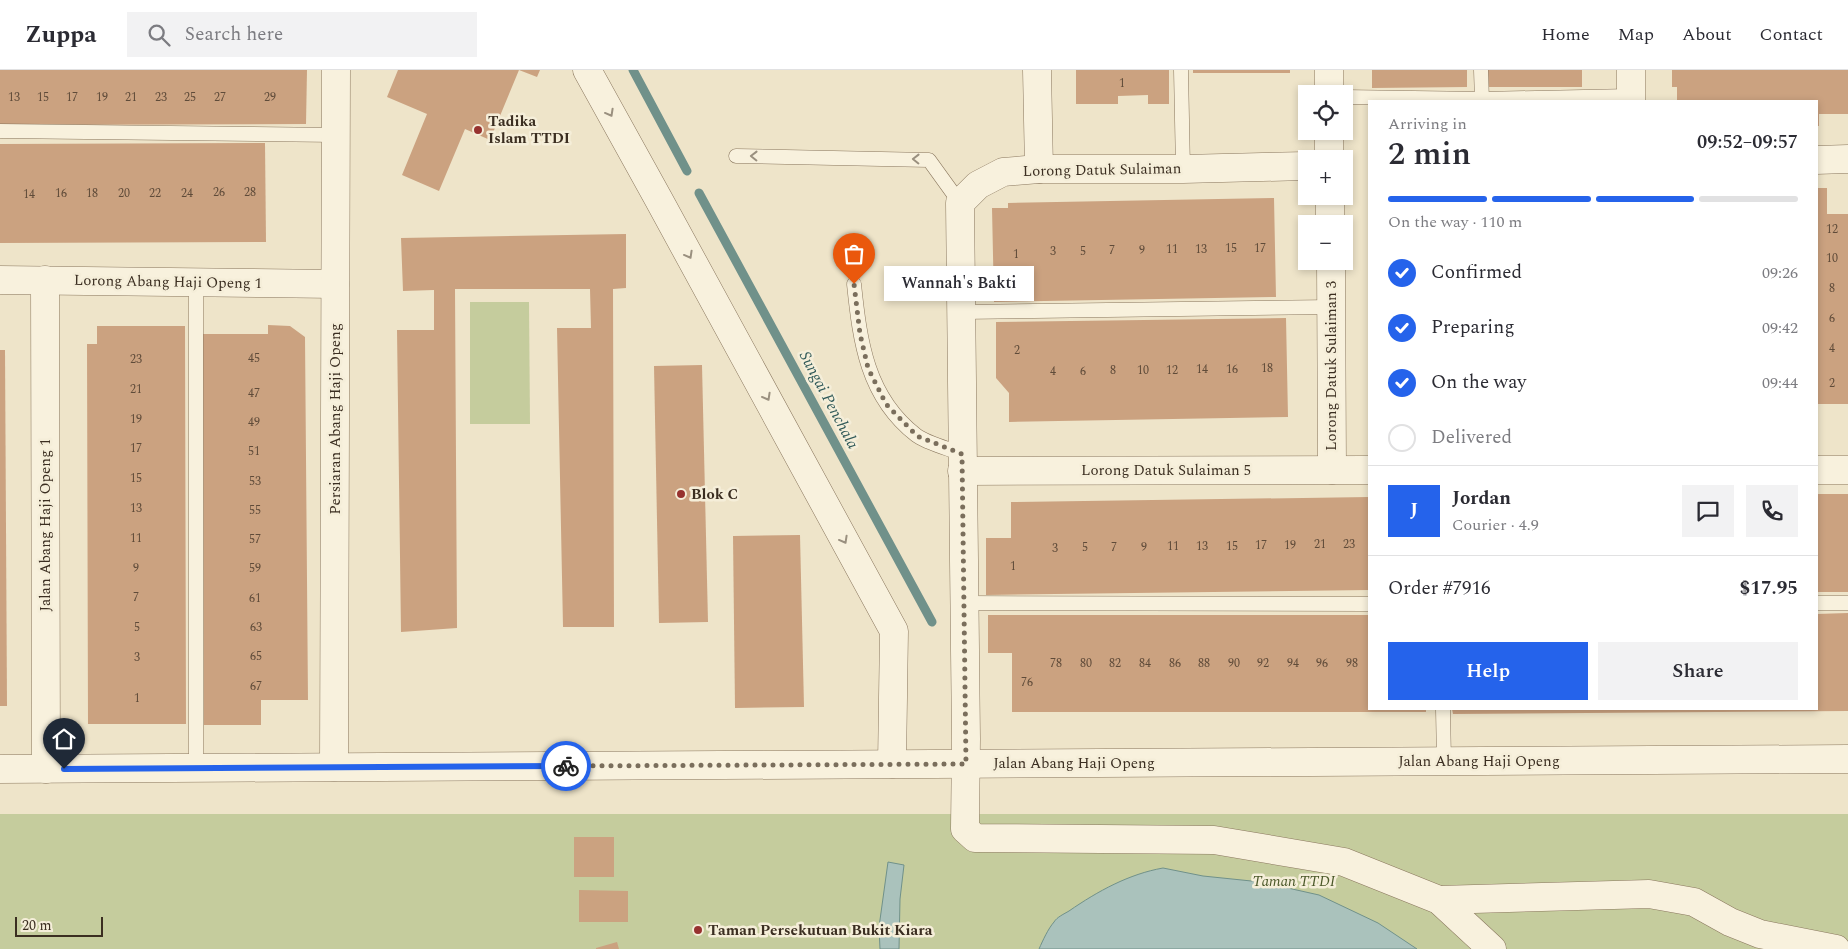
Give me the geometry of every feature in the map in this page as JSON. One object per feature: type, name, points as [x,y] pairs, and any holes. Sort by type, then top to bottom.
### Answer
[{"type":"street","name":"Persiaran Abang Haji Openg","points":[[334,767],[336,70]]},
{"type":"street","points":[[586,70],[655,192],[894,631],[892,764]]},
{"type":"street","points":[[1037,70],[1039,169]]},
{"type":"street","points":[[1328,70],[1329,85]]},
{"type":"street","points":[[1818,160],[1848,159]]},
{"type":"street","name":"Lorong Datuk Sulaiman","points":[[960,203],[978,185],[1003,172],[1039,169],[1183,169],[1298,166]]},
{"type":"street","points":[[960,203],[966,764],[965,829],[975,838],[1214,840],[1344,862],[1439,900],[1492,949]]},
{"type":"street","name":"Lorong Datuk Sulaiman 3","points":[[1331,270],[1332,470]]},
{"type":"street","name":"Lorong Abang Haji Openg 1","points":[[0,280],[336,284]]},
{"type":"street","name":"Jalan Abang Haji Openg 1","points":[[45,280],[46,769]]},
{"type":"street","name":"Lorong Datuk Sulaiman 5","points":[[962,462],[1368,470]]},
{"type":"street","points":[[1818,470],[1848,470]]},
{"type":"street","name":"Jalan Abang Haji Openg","points":[[0,769],[1848,759]]},
{"type":"street","points":[[1439,900],[1649,894],[1694,902],[1730,922],[1760,934],[1836,949]]},
{"type":"lane","points":[[1182,70],[1183,169]]},
{"type":"lane","points":[[1481,70],[1482,100]]},
{"type":"lane","points":[[1353,97],[1482,100],[1631,89]]},
{"type":"lane","points":[[0,131],[336,135]]},
{"type":"lane","points":[[736,156],[929,160],[960,203]]},
{"type":"lane","points":[[196,282],[196,768]]},
{"type":"lane","points":[[854,284],[860,334],[868,368],[886,404],[917,436],[962,462]]},
{"type":"lane","points":[[962,312],[1332,307]]},
{"type":"lane","points":[[964,603],[1368,604]]},
{"type":"lane","points":[[1818,603],[1848,603]]},
{"type":"lane","points":[[1443,710],[1444,761]]},
{"type":"green space","points":[[470,302],[529,302],[530,424],[470,424]]},
{"type":"green space","name":"Taman TTDI","points":[[0,814],[1848,814],[1848,949],[0,949]]},
{"type":"water","points":[[888,862],[904,865],[900,899],[899,949],[880,949],[879,927]]},
{"type":"water","points":[[1163,868],[1203,876],[1261,882],[1319,895],[1378,923],[1417,949],[1039,949],[1055,920],[1061,916],[1114,884],[1138,874]]},
{"type":"building","points":[[0,70],[307,70],[306,124],[0,125]]},
{"type":"building","points":[[398,70],[519,70],[490,140],[465,129],[439,191],[402,175],[427,114],[387,97]]},
{"type":"building","points":[[519,70],[540,70],[537,77]]},
{"type":"building","points":[[1076,70],[1169,70],[1169,104],[1148,104],[1148,95],[1118,96],[1118,104],[1076,104]]},
{"type":"building","points":[[1193,70],[1290,70],[1290,73],[1193,73]]},
{"type":"building","points":[[1372,70],[1467,70],[1467,87],[1372,88]]},
{"type":"building","points":[[1487,70],[1582,70],[1582,87],[1487,87]]},
{"type":"building","points":[[1672,70],[1848,70],[1848,114],[1819,114],[1818,126],[1818,100],[1677,100],[1677,87],[1672,87]]},
{"type":"building","points":[[265,143],[266,242],[0,243],[0,144]]},
{"type":"building","points":[[1818,188],[1827,188],[1827,214],[1848,214],[1848,404],[1818,404]]},
{"type":"building","points":[[1274,198],[1276,297],[994,302],[992,208],[1008,208],[1008,203]]},
{"type":"building","points":[[626,234],[626,288],[613,289],[614,627],[563,627],[557,328],[591,328],[590,289],[455,289],[457,628],[401,632],[397,330],[434,330],[434,290],[403,291],[401,238]]},
{"type":"building","points":[[1286,318],[1288,417],[1009,422],[1009,393],[996,378],[996,322]]},
{"type":"building","points":[[268,325],[290,326],[305,337],[308,700],[261,700],[261,725],[204,725],[203,334],[268,334]]},
{"type":"building","points":[[97,326],[185,326],[186,724],[88,724],[87,344],[97,344]]},
{"type":"building","points":[[0,350],[5,350],[7,706],[0,706]]},
{"type":"building","name":"Blok C","points":[[702,365],[708,622],[659,623],[654,366]]},
{"type":"building","points":[[1818,494],[1848,494],[1848,592],[1818,592]]},
{"type":"building","points":[[1368,497],[1368,590],[986,595],[986,538],[1011,538],[1011,502]]},
{"type":"building","points":[[800,535],[804,707],[735,708],[733,536]]},
{"type":"building","points":[[1848,613],[1848,711],[1453,714],[1452,710],[1818,710],[1818,614]]},
{"type":"building","points":[[988,615],[1368,615],[1368,710],[1426,710],[1426,712],[1012,712],[1012,653],[988,653]]},
{"type":"building","points":[[574,837],[614,837],[614,877],[574,877]]},
{"type":"building","points":[[579,890],[628,891],[628,922],[579,922]]},
{"type":"building","points":[[617,942],[619,949],[596,949],[596,948]]},
{"type":"waterway","name":"Sungai Penchala","points":[[633,70],[687,171]]},
{"type":"waterway","name":"Sungai Penchala","points":[[699,193],[932,622]]},
{"type":"way so far","points":[[566,766],[966,764],[962,454],[917,436],[886,404],[868,368],[860,334],[854,284]]},
{"type":"place","name":"Tadika Islam TTDI","points":[[478,130]]},
{"type":"place","name":"Wannah's Bakti","points":[[854,284]]},
{"type":"place","name":"Blok C","points":[[681,494]]},
{"type":"place","name":"Taman Persekutuan Bukit Kiara","points":[[698,930]]},
{"type":"route","points":[[64,769],[566,766]]}]
